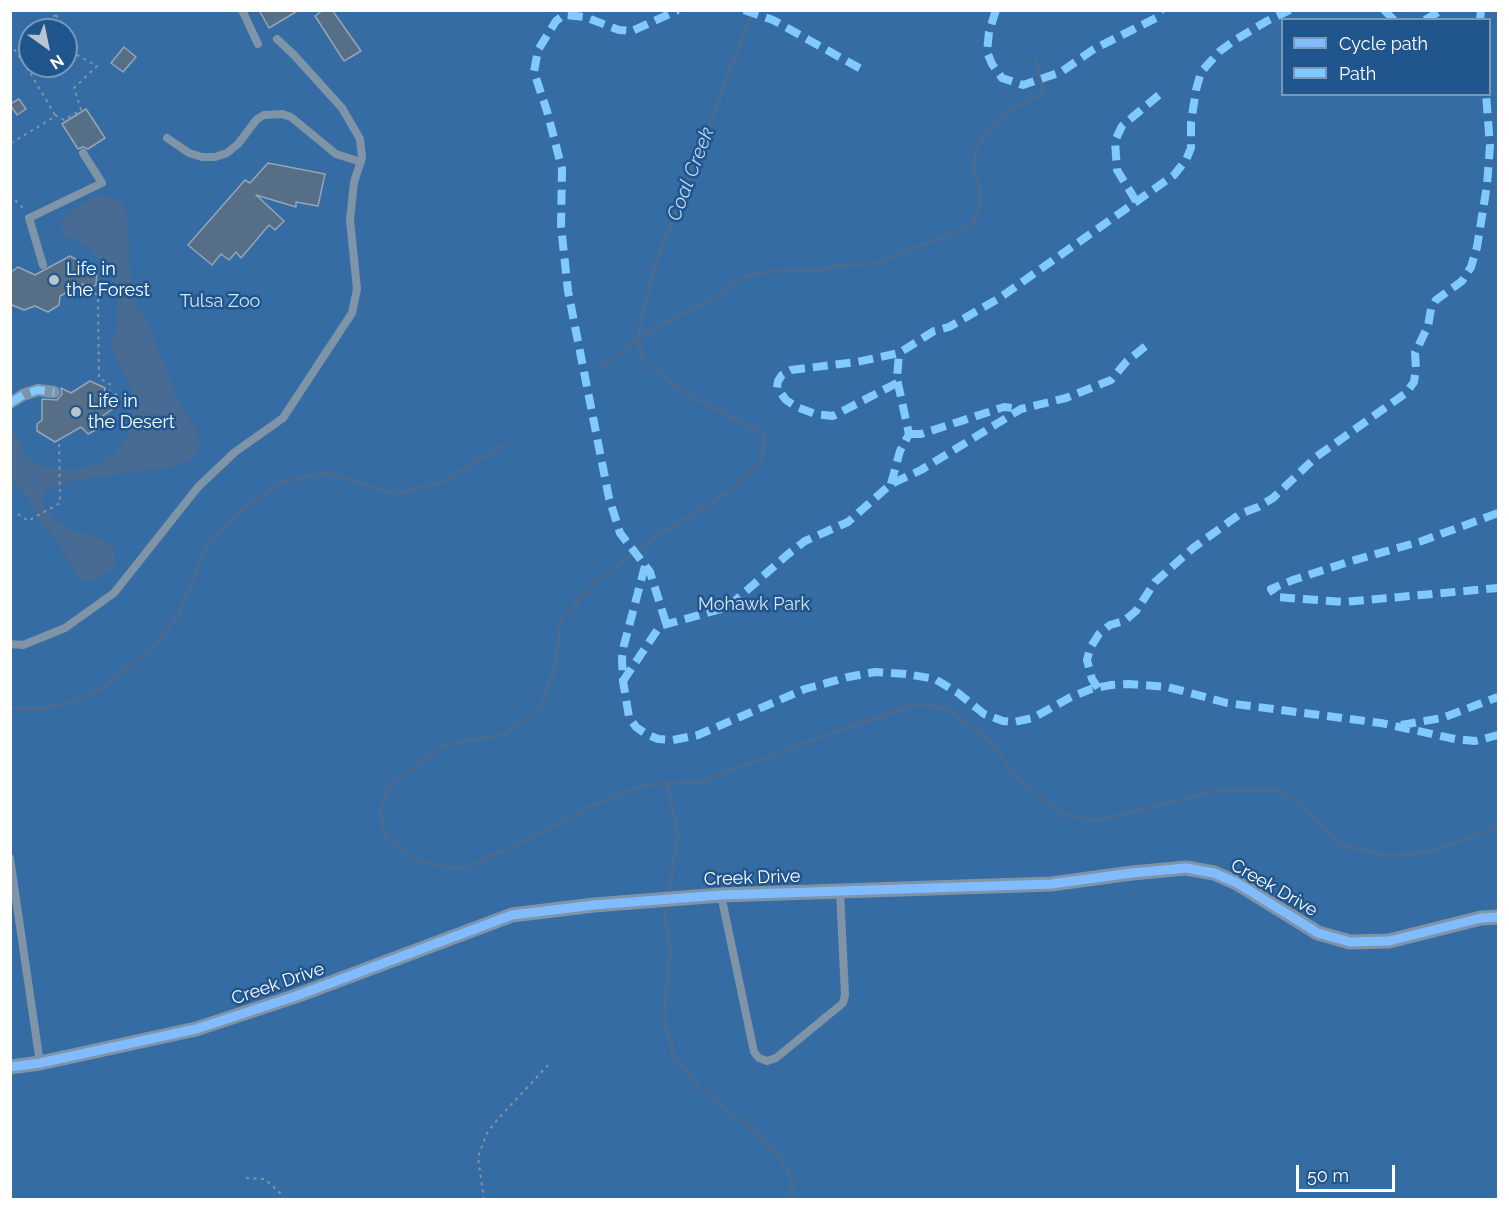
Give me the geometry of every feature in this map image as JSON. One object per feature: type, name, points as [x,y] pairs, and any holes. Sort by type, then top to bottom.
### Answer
[{"type":"street","points":[[10,403],[38,390],[54,392]]},
{"type":"street","name":"Creek Drive","points":[[10,1067],[40,1063],[196,1029],[296,996],[512,915],[674,898],[1051,884],[1186,868],[1214,873],[1238,883],[1318,933],[1350,942],[1389,940],[1481,918],[1498,917]]},
{"type":"lane","points":[[242,10],[258,44]]},
{"type":"lane","points":[[10,644],[23,645],[65,628],[114,593],[198,487],[235,452],[283,418],[352,313],[357,289],[350,220],[354,182],[361,162],[360,139],[342,108],[294,54],[276,39]]},
{"type":"lane","points":[[167,138],[189,153],[202,157],[215,157],[227,153],[238,144],[257,119],[264,115],[282,114],[291,117],[336,154],[361,162]]},
{"type":"lane","points":[[43,265],[29,218],[102,183],[83,153]]},
{"type":"lane","points":[[10,858],[40,1063]]},
{"type":"lane","points":[[721,895],[754,1052],[759,1058],[767,1061],[776,1058],[843,1003],[840,891]]},
{"type":"path","points":[[56,10],[58,18]]},
{"type":"path","points":[[51,18],[56,15]]},
{"type":"path","points":[[33,78],[55,115],[64,120],[81,110],[74,88],[97,66],[78,56]]},
{"type":"path","points":[[11,143],[55,115]]},
{"type":"path","points":[[10,123],[11,143]]},
{"type":"path","points":[[10,195],[24,209],[29,218]]},
{"type":"path","points":[[89,288],[98,296],[99,378],[110,384],[109,398]]},
{"type":"path","points":[[18,514],[28,521],[60,503],[59,440]]},
{"type":"path","points":[[484,1200],[478,1157],[487,1133],[550,1063]]},
{"type":"path","points":[[246,1178],[265,1179],[280,1192],[284,1200]]},
{"type":"green space","name":"Mohawk Park","points":[[10,11],[1498,11],[1498,1199],[11,1199]]},
{"type":"shaded area","points":[[103,195],[122,202],[126,208],[129,262],[136,305],[148,324],[179,403],[195,427],[199,437],[199,446],[188,461],[178,466],[71,481],[43,493],[42,502],[45,507],[69,530],[92,535],[107,541],[113,547],[116,557],[113,568],[97,580],[91,581],[82,579],[76,574],[55,537],[40,523],[27,496],[11,482],[10,430],[18,438],[25,456],[43,466],[65,470],[75,470],[101,462],[114,454],[126,438],[133,411],[132,394],[111,346],[118,324],[112,276],[89,248],[64,235],[60,229],[62,220],[72,210],[94,197]]},
{"type":"building","points":[[259,10],[299,10],[269,28]]},
{"type":"building","points":[[323,10],[332,10],[361,51],[344,61],[315,16]]},
{"type":"building","points":[[124,47],[136,57],[123,72],[111,63]]},
{"type":"building","points":[[19,99],[26,109],[17,115],[10,104]]},
{"type":"building","points":[[86,109],[105,138],[88,149],[83,147],[78,149],[62,124]]},
{"type":"building","points":[[268,163],[325,174],[318,206],[296,202],[296,207],[256,195],[284,221],[275,230],[269,225],[241,258],[236,252],[229,260],[221,254],[212,265],[188,245],[245,180],[250,183]]},
{"type":"building","name":"Life in the Forest","points":[[70,256],[97,271],[96,285],[83,291],[83,284],[60,296],[59,305],[48,312],[35,306],[24,310],[10,304],[10,273],[18,267],[35,275]]},
{"type":"building","name":"Life in the Desert","points":[[90,381],[105,388],[104,401],[116,394],[116,407],[101,417],[101,427],[88,434],[81,427],[55,442],[37,431],[37,424],[42,420],[42,399],[57,400],[62,394],[61,388],[71,393]]},
{"type":"waterway","name":"Coal Creek","points":[[637,338],[655,266],[753,10]]},
{"type":"waterway","points":[[603,367],[637,339],[685,312],[709,302],[730,285],[745,277],[771,271],[822,270],[838,266],[882,263],[889,258],[971,226],[979,208],[981,194],[973,168],[975,150],[994,122],[1021,104],[1044,93],[1035,59]]},
{"type":"waterway","points":[[637,339],[645,363],[685,393],[765,435],[762,459],[727,493],[662,533],[604,575],[560,620],[555,668],[541,706],[506,734],[445,745],[389,788],[380,812],[386,838],[416,860],[444,867],[465,868],[547,830],[584,809],[639,787],[700,782],[917,704],[946,708],[988,740],[1017,777],[1061,814],[1095,821],[1220,790],[1279,790],[1310,813],[1340,845],[1390,856],[1428,852],[1498,827]]},
{"type":"waterway","points":[[10,709],[39,709],[69,703],[103,688],[156,644],[179,614],[205,549],[240,511],[282,482],[326,473],[395,494],[441,482],[506,444]]},
{"type":"waterway","points":[[667,783],[678,833],[668,896]]},
{"type":"waterway","points":[[667,904],[665,917],[670,950],[664,1020],[674,1055],[701,1089],[752,1130],[780,1157],[792,1180],[792,1200]]},
{"type":"marked path","points":[[666,623],[650,572],[620,533],[609,498],[568,291],[561,226],[562,169],[534,72],[538,50],[556,21],[564,15],[585,17],[619,30],[632,31],[678,10]]},
{"type":"marked path","points":[[744,10],[773,20],[861,69]]},
{"type":"marked path","points":[[996,10],[989,32],[987,52],[1002,78],[1023,85],[1061,72],[1094,49],[1156,18],[1161,10]]},
{"type":"marked path","points":[[897,383],[833,416],[815,414],[797,407],[786,400],[777,388],[782,375],[791,370],[857,362],[899,353],[934,331],[949,327],[998,299],[1174,175],[1186,160],[1191,148],[1191,122],[1201,72],[1220,51],[1235,40],[1290,10]]},
{"type":"marked path","points":[[1384,10],[1392,18]]},
{"type":"marked path","points":[[1428,18],[1442,10]]},
{"type":"marked path","points":[[1480,18],[1481,10]]},
{"type":"marked path","points":[[1136,201],[1117,170],[1115,141],[1122,126],[1160,94]]},
{"type":"marked path","points":[[1098,688],[1092,679],[1087,660],[1090,648],[1099,634],[1110,625],[1124,621],[1136,611],[1155,582],[1193,548],[1240,514],[1273,498],[1316,457],[1406,393],[1414,382],[1415,353],[1428,326],[1431,309],[1436,300],[1462,281],[1471,267],[1477,247],[1487,185],[1490,146],[1486,96]]},
{"type":"marked path","points":[[623,681],[660,626],[728,607],[805,541],[848,522],[891,484],[921,470],[1021,409],[1066,398],[1111,380],[1127,361],[1147,345]]},
{"type":"marked path","points":[[891,484],[900,451],[909,434],[897,379],[899,353]]},
{"type":"marked path","points":[[10,403],[38,390],[54,392]]},
{"type":"marked path","points":[[909,434],[921,434],[1004,407],[1021,409]]},
{"type":"marked path","points":[[1498,513],[1422,541],[1348,562],[1271,589],[1276,597],[1344,602],[1498,588]]},
{"type":"marked path","points":[[645,566],[624,645],[623,681],[629,717],[636,727],[658,739],[673,740],[698,735],[805,689],[875,672],[935,679],[958,693],[984,714],[1003,721],[1014,722],[1033,718],[1091,689],[1129,684],[1168,687],[1227,703],[1381,723],[1455,739],[1475,741],[1498,735]]},
{"type":"marked path","points":[[1401,725],[1442,718],[1498,697]]},
{"type":"cycle path","points":[[10,1067],[40,1063],[196,1029],[296,996],[512,915],[594,905],[721,895],[1051,884],[1186,868],[1214,873],[1237,883],[1318,933],[1350,942],[1389,941],[1481,918],[1498,917]]},
{"type":"place","name":"Life in the Forest","points":[[54,280]]},
{"type":"place","name":"Life in the Desert","points":[[76,412]]},
{"type":"park label","name":"Tulsa Zoo","points":[[220,302]]}]
